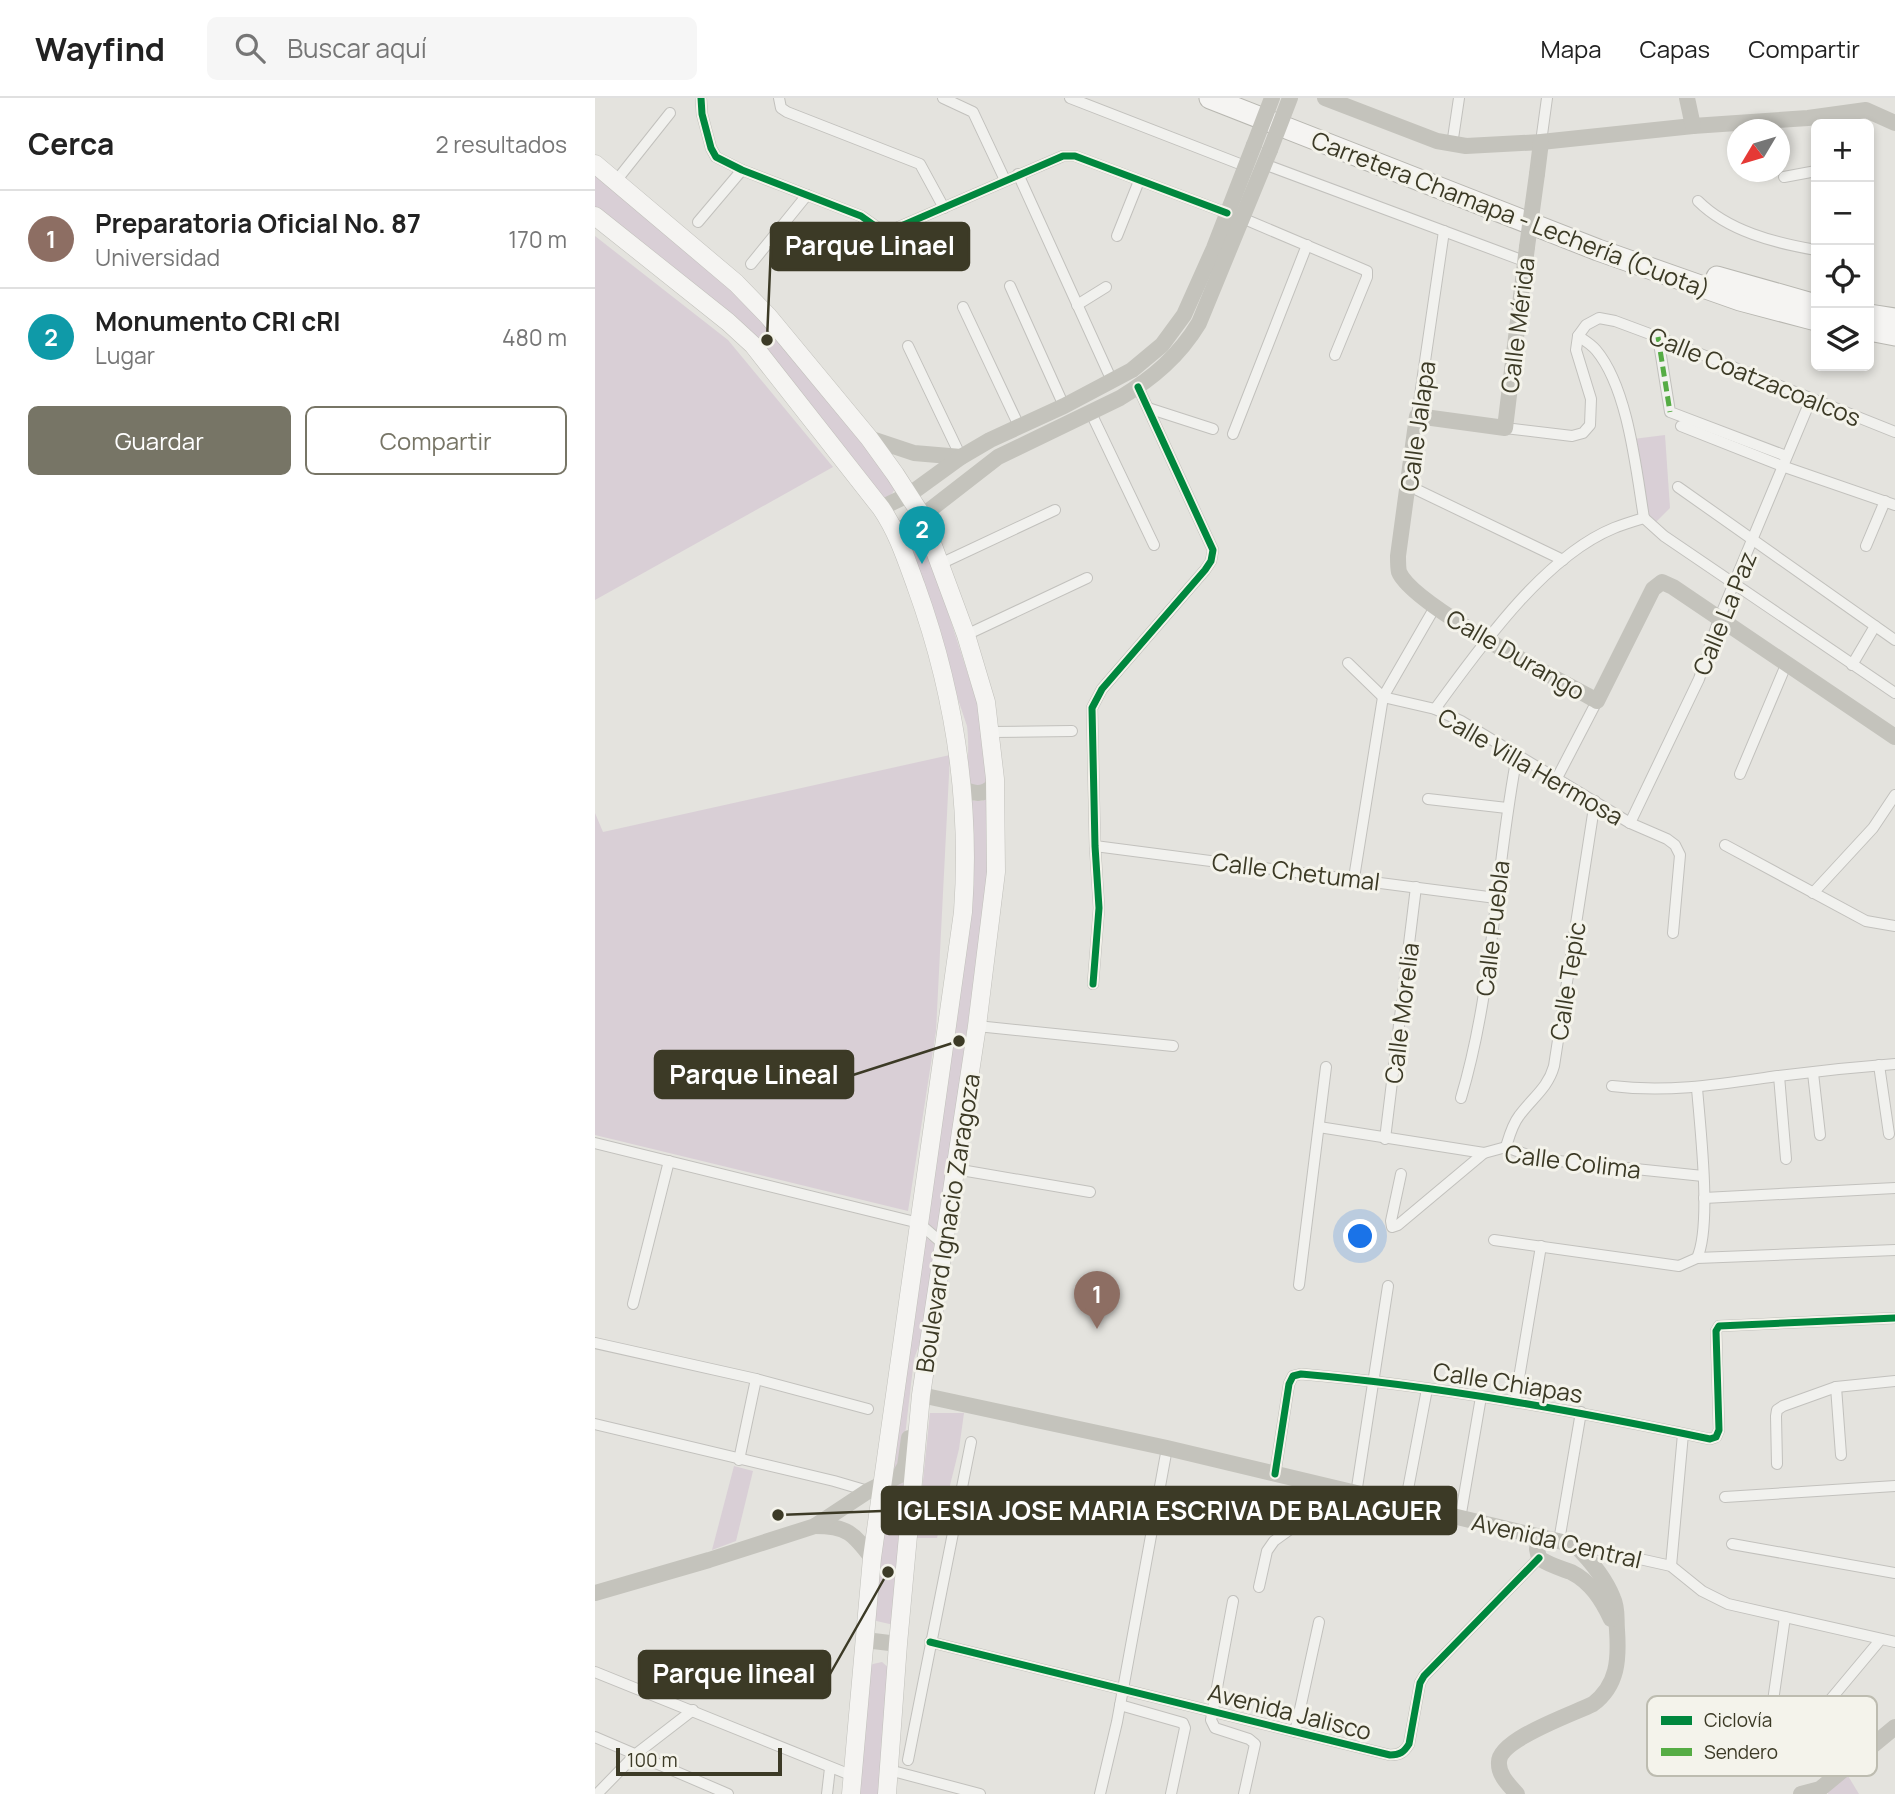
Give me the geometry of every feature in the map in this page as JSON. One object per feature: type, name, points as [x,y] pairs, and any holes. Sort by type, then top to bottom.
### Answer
[{"type":"highway","name":"Carretera Chamapa - Lechería (Cuota)","points":[[1210,98],[1598,250],[1740,300],[1811,319]]},
{"type":"highway","name":"Carretera Chamapa - Lechería (Cuota)","points":[[1248,98],[1675,264],[1744,286],[1811,303]]},
{"type":"highway","points":[[1874,316],[1895,319]]},
{"type":"highway","points":[[1874,331],[1895,335]]},
{"type":"main road","name":"Boulevard Ignacio Zaragoza","points":[[595,164],[736,283],[768,316],[869,438],[910,494],[922,516],[966,635],[986,702],[995,779],[996,872],[977,1026],[922,1395],[898,1644],[887,1794]]},
{"type":"main road","name":"Boulevard Ignacio Zaragoza","points":[[595,216],[753,345],[881,509],[896,531],[924,608],[946,683],[955,727],[965,837],[963,912],[919,1223],[876,1487],[851,1794]]},
{"type":"street","points":[[701,98],[702,114],[713,153],[720,159],[866,218],[880,232],[885,233],[944,208],[1053,158],[1075,156],[1235,215],[1367,271],[1367,277],[1335,355]]},
{"type":"street","points":[[779,98],[782,108],[787,112],[920,164],[944,208]]},
{"type":"street","points":[[943,98],[973,112],[1005,180]]},
{"type":"street","points":[[1070,98],[1245,166]]},
{"type":"street","points":[[1235,215],[1245,166],[1263,153],[1272,98]]},
{"type":"street","points":[[896,531],[922,516],[998,457],[1091,413],[1138,387],[1161,370],[1188,342],[1199,323],[1235,215],[1290,98]]},
{"type":"street","points":[[1325,98],[1453,145],[1541,142],[1866,111],[1895,123]]},
{"type":"street","points":[[1453,145],[1459,98]]},
{"type":"street","name":"Calle Mérida","points":[[1506,428],[1525,254],[1547,98]]},
{"type":"street","points":[[1687,98],[1693,126]]},
{"type":"street","points":[[616,181],[670,113]]},
{"type":"street","points":[[1263,153],[1444,230],[1525,254]]},
{"type":"street","points":[[698,222],[743,170]]},
{"type":"street","points":[[1790,176],[1811,172]]},
{"type":"street","points":[[1018,174],[1112,382]]},
{"type":"street","points":[[1117,236],[1139,181]]},
{"type":"street","points":[[751,264],[807,195]]},
{"type":"street","points":[[1698,201],[1723,221],[1776,242],[1811,249]]},
{"type":"street","name":"Calle Jalapa","points":[[1435,607],[1408,585],[1399,572],[1398,556],[1444,230]]},
{"type":"street","points":[[1233,434],[1307,245]]},
{"type":"street","points":[[881,509],[910,494],[961,457],[1112,382],[1149,357],[1174,331],[1221,251]]},
{"type":"street","points":[[1010,286],[1064,406]]},
{"type":"street","points":[[1077,305],[1106,286]]},
{"type":"street","points":[[963,307],[1019,426]]},
{"type":"street","name":"Calle Coatzacoalcos","points":[[1579,336],[1586,325],[1599,318],[1615,321],[1895,432]]},
{"type":"street","points":[[1417,416],[1572,436],[1583,433],[1590,425],[1591,399],[1576,350],[1579,336],[1595,348],[1618,392],[1628,426],[1644,518],[1664,536],[1734,585],[1890,690]]},
{"type":"street","points":[[1658,337],[1670,412],[1890,503],[1865,546]]},
{"type":"street","points":[[908,346],[961,457]]},
{"type":"street","points":[[1093,984],[1099,908],[1091,719],[1095,698],[1205,569],[1211,561],[1213,550],[1138,387]]},
{"type":"street","name":"Calle La Paz","points":[[1630,823],[1699,679],[1719,619],[1811,399]]},
{"type":"street","points":[[1148,408],[1213,429]]},
{"type":"street","points":[[1091,413],[1154,545]]},
{"type":"street","points":[[1681,426],[1784,461]]},
{"type":"street","points":[[869,438],[913,453],[961,457]]},
{"type":"street","points":[[1409,486],[1563,560]]},
{"type":"street","points":[[1678,488],[1895,640]]},
{"type":"street","points":[[940,564],[1055,510]]},
{"type":"street","points":[[1435,709],[1486,639],[1563,560],[1612,528],[1644,518]]},
{"type":"street","points":[[966,635],[1087,578]]},
{"type":"street","points":[[1557,778],[1653,589],[1662,582],[1895,737]]},
{"type":"street","points":[[1354,878],[1383,697],[1435,607]]},
{"type":"street","name":"Calle Durango","points":[[1435,607],[1597,701]]},
{"type":"street","points":[[1852,665],[1875,626]]},
{"type":"street","points":[[1348,663],[1383,697]]},
{"type":"street","points":[[1740,774],[1786,665]]},
{"type":"street","name":"Calle Villa Hermosa","points":[[1383,697],[1435,709],[1477,731],[1630,823],[1675,845],[1680,856],[1673,933]]},
{"type":"street","points":[[991,732],[1072,731]]},
{"type":"street","name":"Calle Puebla","points":[[1461,1098],[1479,1031],[1507,807],[1517,756]]},
{"type":"street","points":[[961,787],[969,792],[981,793],[992,787],[995,779]]},
{"type":"street","points":[[1813,893],[1873,828],[1895,795]]},
{"type":"street","points":[[1428,799],[1507,807]]},
{"type":"street","name":"Calle Tepic","points":[[1506,1147],[1519,1116],[1542,1091],[1552,1073],[1595,801]]},
{"type":"street","points":[[1725,845],[1866,921],[1895,926]]},
{"type":"street","name":"Calle Chetumal","points":[[1095,846],[1496,898]]},
{"type":"street","name":"Calle Morelia","points":[[1385,1139],[1416,887]]},
{"type":"street","points":[[977,1026],[1173,1046]]},
{"type":"street","points":[[1612,1086],[1650,1090],[1697,1088],[1895,1064]]},
{"type":"street","points":[[1879,1065],[1889,1134]]},
{"type":"street","points":[[1299,1285],[1326,1067]]},
{"type":"street","points":[[1813,1073],[1820,1135]]},
{"type":"street","points":[[1779,1076],[1786,1158]]},
{"type":"street","points":[[1697,1088],[1704,1198],[1702,1248],[1697,1258]]},
{"type":"street","name":"Calle Colima","points":[[1319,1127],[1484,1153],[1506,1147],[1539,1159],[1703,1176]]},
{"type":"street","points":[[595,1143],[919,1223],[943,1244]]},
{"type":"street","points":[[1401,1174],[1392,1227],[1398,1225],[1484,1153]]},
{"type":"street","points":[[633,1304],[669,1161]]},
{"type":"street","points":[[955,1169],[1090,1192]]},
{"type":"street","points":[[1704,1198],[1895,1188]]},
{"type":"street","points":[[1494,1240],[1679,1266],[1697,1258],[1895,1250]]},
{"type":"street","points":[[1515,1402],[1541,1246]]},
{"type":"street","points":[[1356,1494],[1388,1286]]},
{"type":"street","name":"Calle Chiapas","points":[[1275,1474],[1289,1384],[1293,1376],[1301,1374],[1373,1380],[1581,1412],[1710,1439],[1716,1437],[1719,1430],[1716,1331],[1719,1326],[1895,1318]]},
{"type":"street","points":[[595,1593],[815,1526],[900,1475],[905,1466],[920,1347],[931,1330]]},
{"type":"street","points":[[595,1343],[756,1379],[868,1409]]},
{"type":"street","points":[[739,1460],[756,1379]]},
{"type":"street","points":[[1777,1464],[1777,1410],[1836,1387],[1895,1381]]},
{"type":"street","points":[[1836,1387],[1841,1455]]},
{"type":"street","points":[[1405,1505],[1427,1389]]},
{"type":"street","name":"Avenida Central","points":[[922,1395],[1167,1448],[1460,1519],[1671,1566],[1714,1599],[1895,1642]]},
{"type":"street","points":[[1460,1519],[1481,1397]]},
{"type":"street","points":[[1517,1794],[1504,1780],[1500,1770],[1499,1761],[1505,1747],[1603,1696],[1615,1676],[1619,1644],[1616,1605],[1607,1585],[1567,1543],[1581,1412]]},
{"type":"street","points":[[595,1424],[739,1460],[834,1481],[876,1487]]},
{"type":"street","points":[[1671,1566],[1683,1434]]},
{"type":"street","points":[[908,1760],[971,1442]]},
{"type":"street","points":[[1100,1794],[1123,1689],[1167,1448]]},
{"type":"street","points":[[1259,1587],[1266,1551],[1301,1518],[1306,1482]]},
{"type":"street","points":[[1725,1497],[1895,1486]]},
{"type":"street","points":[[815,1526],[843,1528],[861,1543],[872,1558]]},
{"type":"street","points":[[1539,1537],[1539,1558],[1587,1583],[1605,1604],[1617,1627]]},
{"type":"street","points":[[1732,1544],[1895,1573]]},
{"type":"street","name":"Avenida Jalisco","points":[[930,1642],[1398,1755],[1409,1744],[1420,1683],[1424,1676],[1539,1558]]},
{"type":"street","points":[[1233,1601],[1210,1720],[1215,1728],[1249,1739],[1255,1744],[1244,1794]]},
{"type":"street","points":[[1774,1696],[1785,1617]]},
{"type":"street","points":[[1295,1732],[1319,1622]]},
{"type":"street","points":[[1833,1696],[1881,1639]]},
{"type":"street","points":[[865,1640],[898,1644]]},
{"type":"street","points":[[595,1672],[853,1776]]},
{"type":"street","points":[[1120,1704],[1183,1723],[1185,1728],[1171,1794]]},
{"type":"street","points":[[597,1794],[636,1754],[693,1710]]},
{"type":"street","points":[[1877,1742],[1895,1727]]},
{"type":"street","points":[[595,1737],[728,1794]]},
{"type":"street","points":[[827,1794],[830,1768]]},
{"type":"street","points":[[889,1770],[946,1789],[980,1794]]},
{"type":"street","points":[[1801,1794],[1819,1791],[1837,1776]]},
{"type":"shaded area","points":[[595,171],[751,301],[896,480],[891,495],[881,498],[786,377],[595,211]]},
{"type":"shaded area","points":[[595,236],[728,340],[833,467],[595,600]]},
{"type":"shaded area","points":[[1665,435],[1670,508],[1655,523],[1646,516],[1633,439]]},
{"type":"shaded area","points":[[912,534],[924,538],[983,721],[988,786],[969,792],[967,726],[905,540]]},
{"type":"shaded area","points":[[950,755],[936,1031],[908,1211],[595,1135],[595,813],[603,832]]},
{"type":"shaded area","points":[[964,794],[974,801],[982,801],[991,796],[991,857],[939,1232],[922,1222],[945,1079]]},
{"type":"shaded area","points":[[921,1233],[934,1244],[925,1329],[914,1359],[902,1461],[896,1473],[886,1476]]},
{"type":"shaded area","points":[[930,1413],[964,1413],[959,1449],[937,1538],[917,1538]]},
{"type":"shaded area","points":[[734,1466],[753,1471],[736,1541],[712,1550]]},
{"type":"shaded area","points":[[908,1477],[894,1625],[872,1620],[887,1489]]},
{"type":"shaded area","points":[[882,1662],[891,1670],[881,1794],[860,1794],[866,1669]]},
{"type":"shaded area","points":[[1841,1776],[1848,1776],[1859,1794],[1828,1794]]},
{"type":"marked path","points":[[1658,337],[1670,412]]},
{"type":"cycle path","points":[[701,98],[702,114],[716,157],[742,170],[861,216],[885,233],[1063,156],[1075,156],[1227,213]]},
{"type":"cycle path","points":[[1093,984],[1099,908],[1092,708],[1102,689],[1205,570],[1211,561],[1213,550],[1138,387]]},
{"type":"cycle path","points":[[1275,1474],[1289,1384],[1293,1376],[1301,1374],[1353,1379],[1455,1392],[1710,1439],[1716,1437],[1719,1430],[1716,1331],[1719,1326],[1895,1318]]},
{"type":"cycle path","points":[[930,1642],[1393,1755],[1409,1744],[1420,1683],[1424,1676],[1539,1558]]},
{"type":"place","name":"Parque Linael","points":[[767,340]]},
{"type":"place","name":"Monumento CRI cRI","points":[[922,564]]},
{"type":"place","name":"Parque Lineal","points":[[959,1041]]},
{"type":"place","name":"Preparatoria Oficial No. 87","points":[[1097,1329]]},
{"type":"place","name":"IGLESIA JOSE MARIA ESCRIVA DE BALAGUER","points":[[778,1515]]},
{"type":"place","name":"Parque lineal","points":[[888,1572]]}]
